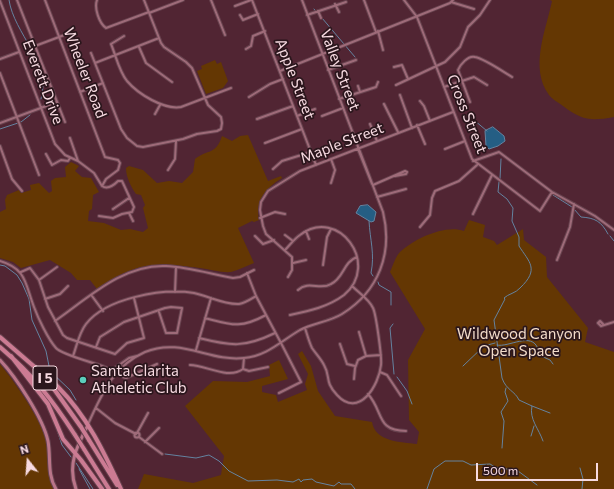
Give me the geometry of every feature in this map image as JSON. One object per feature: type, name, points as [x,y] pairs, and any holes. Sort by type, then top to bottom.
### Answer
[{"type":"highway","name":"I 5","points":[[0,337],[37,369],[49,382],[81,427],[120,489]]},
{"type":"highway","name":"I 5","points":[[0,347],[45,390],[109,489]]},
{"type":"highway","points":[[11,356],[51,409],[63,439],[74,454],[81,460],[102,489]]},
{"type":"highway","points":[[37,369],[44,372],[68,398],[88,424],[120,489]]},
{"type":"main road","points":[[0,360],[15,379],[43,426],[48,446],[52,480],[56,489]]},
{"type":"main road","points":[[76,489],[72,471],[74,454],[88,424]]},
{"type":"street","points":[[17,0],[65,122]]},
{"type":"street","name":"Wheeler Road","points":[[45,0],[104,154],[106,158],[118,160],[120,167],[116,172],[106,178],[102,186]]},
{"type":"street","points":[[97,0],[95,3],[98,14],[102,25],[106,28],[183,0]]},
{"type":"street","points":[[91,53],[121,129],[127,138],[137,146],[143,147],[176,141],[197,134],[221,129],[221,117],[210,108],[192,68],[164,47],[144,0]]},
{"type":"street","points":[[211,0],[225,34]]},
{"type":"street","points":[[235,6],[252,0]]},
{"type":"street","name":"Apple Street","points":[[252,0],[316,165]]},
{"type":"street","name":"Valley Street","points":[[138,356],[164,348],[179,347],[230,359],[262,354],[305,328],[341,314],[364,296],[378,278],[385,257],[387,237],[384,217],[302,0]]},
{"type":"street","points":[[364,0],[383,50]]},
{"type":"street","name":"Cross Street","points":[[404,0],[417,17],[473,161],[541,210],[552,192]]},
{"type":"street","points":[[396,85],[445,62],[460,48],[468,27],[490,0]]},
{"type":"street","name":"Everett Drive","points":[[0,1],[56,144],[70,158]]},
{"type":"street","points":[[280,71],[322,53],[417,17],[452,1],[474,8]]},
{"type":"street","points":[[307,15],[335,4],[346,2]]},
{"type":"street","points":[[335,4],[338,12]]},
{"type":"street","points":[[318,11],[321,18]]},
{"type":"street","points":[[240,15],[243,20],[258,14]]},
{"type":"street","points":[[246,49],[251,46],[254,36],[265,31]]},
{"type":"street","points":[[35,46],[67,34]]},
{"type":"street","points":[[124,36],[111,44],[127,81],[134,88],[160,105],[174,108],[231,88]]},
{"type":"street","points":[[95,63],[159,38]]},
{"type":"street","points":[[139,46],[146,63],[172,82]]},
{"type":"street","points":[[0,60],[19,52]]},
{"type":"street","points":[[470,102],[459,68],[468,58],[473,56],[512,76]]},
{"type":"street","points":[[328,70],[356,60]]},
{"type":"street","points":[[394,67],[402,65],[408,79]]},
{"type":"street","points":[[0,73],[39,175]]},
{"type":"street","points":[[444,87],[474,76],[487,85]]},
{"type":"street","points":[[249,97],[270,84],[283,79]]},
{"type":"street","points":[[339,99],[376,86],[378,82]]},
{"type":"street","points":[[80,92],[103,83]]},
{"type":"street","points":[[358,86],[360,92]]},
{"type":"street","points":[[400,95],[412,128]]},
{"type":"street","points":[[420,101],[424,106],[430,121]]},
{"type":"street","points":[[0,123],[57,102]]},
{"type":"street","points":[[384,104],[398,132]]},
{"type":"street","points":[[155,114],[160,105]]},
{"type":"street","points":[[257,120],[293,106]]},
{"type":"street","points":[[322,116],[342,108]]},
{"type":"street","points":[[297,116],[315,109]]},
{"type":"street","name":"Maple Street","points":[[260,218],[261,202],[268,191],[285,179],[398,132],[453,112]]},
{"type":"street","points":[[370,124],[377,141]]},
{"type":"street","points":[[417,125],[424,144]]},
{"type":"street","points":[[265,143],[302,129]]},
{"type":"street","points":[[70,138],[78,160]]},
{"type":"street","points":[[168,170],[175,159],[176,141]]},
{"type":"street","points":[[445,149],[464,141]]},
{"type":"street","points":[[0,146],[12,179],[22,191]]},
{"type":"street","points":[[273,169],[282,161],[311,152]]},
{"type":"street","points":[[473,161],[497,152],[552,192],[574,204],[614,230]]},
{"type":"street","points":[[46,154],[52,165],[61,160],[68,161],[70,158],[78,160],[94,173],[102,186],[107,187],[115,185],[118,181],[122,181],[134,210],[113,218],[99,216]]},
{"type":"street","points":[[331,159],[335,170],[331,182]]},
{"type":"street","points":[[420,227],[430,215],[432,198],[435,191],[459,181],[478,165]]},
{"type":"street","points":[[373,185],[395,176],[404,170],[407,172],[406,174],[395,176]]},
{"type":"street","points":[[472,214],[492,175]]},
{"type":"street","points":[[377,197],[406,189]]},
{"type":"street","points":[[113,209],[129,198]]},
{"type":"street","points":[[557,260],[570,227],[574,204]]},
{"type":"street","points":[[285,214],[275,212],[260,218],[266,234],[289,254],[293,262],[288,277]]},
{"type":"street","points":[[129,213],[133,221]]},
{"type":"street","points":[[285,250],[306,231],[323,227],[340,232],[347,238],[357,257],[358,267],[352,286],[344,294],[329,304],[290,315]]},
{"type":"street","points":[[323,265],[327,237],[331,229]]},
{"type":"street","points":[[306,231],[309,239]]},
{"type":"street","points":[[286,235],[294,241]]},
{"type":"street","points":[[255,236],[264,244],[274,240]]},
{"type":"street","points":[[298,290],[305,285],[323,286],[332,284],[338,279],[347,263],[357,257]]},
{"type":"street","points":[[0,260],[15,267],[20,272],[28,286],[36,312],[54,346],[59,351],[112,370],[126,378],[157,364]]},
{"type":"street","points":[[293,262],[306,260]]},
{"type":"street","points":[[55,320],[129,272],[153,266],[176,267],[233,278],[254,270]]},
{"type":"street","points":[[39,280],[57,267]]},
{"type":"street","points":[[175,292],[176,267]]},
{"type":"street","points":[[20,272],[30,268],[39,280],[45,299],[63,335],[77,342],[116,354],[127,343],[144,338],[134,298]]},
{"type":"street","points":[[247,273],[256,296],[301,382],[279,393]]},
{"type":"street","points":[[45,299],[60,294],[68,286]]},
{"type":"street","points":[[305,328],[310,343],[325,366],[328,383],[336,394],[345,402],[353,403],[361,400],[368,394],[380,372],[381,355],[374,310],[364,296],[352,286]]},
{"type":"street","points":[[73,356],[77,342],[86,324],[103,311],[117,303],[159,293],[175,292],[194,293],[239,304],[256,296]]},
{"type":"street","points":[[92,295],[103,311]]},
{"type":"street","points":[[196,350],[211,298]]},
{"type":"street","points":[[96,347],[100,337],[124,322],[171,307],[182,308],[177,333],[166,332],[159,312]]},
{"type":"street","points":[[205,318],[231,325],[240,325],[248,324],[266,315]]},
{"type":"street","points":[[603,324],[614,322]]},
{"type":"street","points":[[359,332],[366,356]]},
{"type":"street","points":[[199,338],[222,344],[238,346],[254,343],[275,333]]},
{"type":"street","points":[[340,344],[347,364],[355,366]]},
{"type":"street","points":[[354,379],[355,366],[358,360],[366,356],[381,355]]},
{"type":"street","points":[[112,370],[129,358],[138,356]]},
{"type":"street","points":[[88,424],[105,388],[115,373],[138,356]]},
{"type":"street","points":[[243,369],[244,358]]},
{"type":"street","points":[[190,365],[235,373],[243,369],[250,371],[268,367]]},
{"type":"street","points":[[380,372],[387,375],[401,396]]},
{"type":"street","points":[[368,394],[374,402],[383,424],[392,430],[406,431]]},
{"type":"street","points":[[96,408],[116,422],[136,433],[136,437],[139,437],[162,454]]},
{"type":"street","points":[[136,433],[148,413]]},
{"type":"street","points":[[145,442],[159,428]]},
{"type":"green space","points":[[550,0],[614,0],[614,117],[587,119],[576,115],[549,95],[543,84],[540,73],[540,61],[543,36],[552,1]]},
{"type":"green space","points":[[215,60],[217,64],[221,62],[228,81],[223,88],[206,94],[197,71],[202,69],[201,66]]},
{"type":"green space","points":[[248,135],[268,181],[281,176],[282,178],[271,186],[263,195],[259,206],[259,220],[254,222],[252,221],[238,228],[254,263],[231,272],[170,265],[146,266],[123,273],[97,289],[90,280],[77,280],[71,273],[50,260],[21,268],[13,262],[0,258],[0,212],[6,209],[5,200],[7,195],[19,190],[21,193],[31,190],[30,185],[39,183],[49,193],[52,191],[51,181],[55,178],[66,177],[65,167],[71,162],[79,166],[75,171],[82,177],[91,178],[99,192],[93,195],[92,209],[89,211],[88,221],[104,223],[121,230],[130,229],[143,232],[148,228],[143,208],[145,205],[141,195],[136,194],[131,185],[126,168],[129,166],[143,170],[157,183],[169,181],[182,183],[193,172],[195,159],[214,149],[220,142],[222,136],[232,141],[240,136]]},
{"type":"green space","name":"Wildwood Canyon Open Space","points":[[469,220],[485,225],[483,237],[494,241],[497,245],[523,229],[524,240],[546,257],[547,277],[588,328],[585,342],[614,352],[614,489],[138,489],[144,474],[193,483],[221,475],[224,456],[185,406],[213,381],[247,382],[270,376],[269,365],[279,360],[288,379],[262,386],[262,392],[276,395],[278,402],[307,390],[305,384],[308,374],[298,354],[302,351],[311,366],[318,391],[335,416],[372,422],[374,429],[383,437],[390,440],[417,444],[419,432],[409,420],[408,360],[425,329],[390,272],[398,254],[413,242],[439,231],[456,229],[464,231]]},
{"type":"green space","points":[[0,364],[27,402],[40,424],[47,443],[49,473],[51,484],[54,489],[0,489]]},
{"type":"water","points":[[493,127],[504,136],[505,141],[498,146],[489,149],[486,146],[485,131]]},
{"type":"water","points":[[368,205],[376,212],[374,221],[371,222],[356,213],[360,206]]},
{"type":"waterway","points":[[9,0],[12,13],[37,61],[41,73],[43,86],[41,99]]},
{"type":"waterway","points":[[314,9],[318,14]]},
{"type":"waterway","points":[[322,18],[355,57]]},
{"type":"waterway","points":[[346,83],[349,93]]},
{"type":"waterway","points":[[0,129],[21,122],[30,115]]},
{"type":"waterway","points":[[468,115],[487,131]]},
{"type":"waterway","points":[[500,179],[501,159]]},
{"type":"waterway","points":[[499,182],[498,192],[507,199],[513,208],[512,221],[519,237],[519,246],[531,266],[530,276],[518,290],[504,298],[505,299],[494,320],[502,378],[519,400],[532,406],[531,411],[533,420],[543,441]]},
{"type":"waterway","points":[[553,195],[572,207]]},
{"type":"waterway","points":[[574,209],[581,217],[590,218],[600,223],[608,234]]},
{"type":"waterway","points":[[369,221],[372,253],[371,273],[373,276]]},
{"type":"waterway","points":[[610,236],[614,241]]},
{"type":"waterway","points":[[0,265],[5,266],[17,275],[22,283],[29,299],[32,320],[46,351],[50,371],[70,390],[76,400]]},
{"type":"waterway","points":[[378,282],[379,285],[391,292],[391,305]]},
{"type":"waterway","points":[[393,324],[390,328],[394,374]]},
{"type":"waterway","points":[[497,345],[519,341],[531,341],[535,344],[539,355],[550,360],[553,364]]},
{"type":"waterway","points":[[463,366],[484,346],[495,343]]},
{"type":"waterway","points":[[397,377],[407,391],[412,404]]},
{"type":"waterway","points":[[502,448],[504,421],[501,412],[508,401],[505,392],[506,388]]},
{"type":"waterway","points":[[532,406],[550,413]]},
{"type":"waterway","points":[[531,436],[534,426]]},
{"type":"waterway","points":[[56,427],[62,445],[71,457]]},
{"type":"waterway","points":[[165,454],[196,458],[209,455],[219,461],[229,471],[248,481],[277,480],[293,482],[299,479],[301,482],[303,480],[312,479],[316,482],[334,486],[339,482],[341,484],[351,484],[355,489]]},
{"type":"waterway","points":[[427,489],[434,469],[445,461],[463,461],[471,465],[490,464],[495,467],[518,471],[537,485]]},
{"type":"waterway","points":[[76,463],[93,489]]},
{"type":"waterway","points":[[580,468],[583,479],[582,489]]},
{"type":"waterway","points":[[79,469],[90,489]]},
{"type":"place","name":"Santa Clarita Atheletic Club","points":[[83,380]]}]
